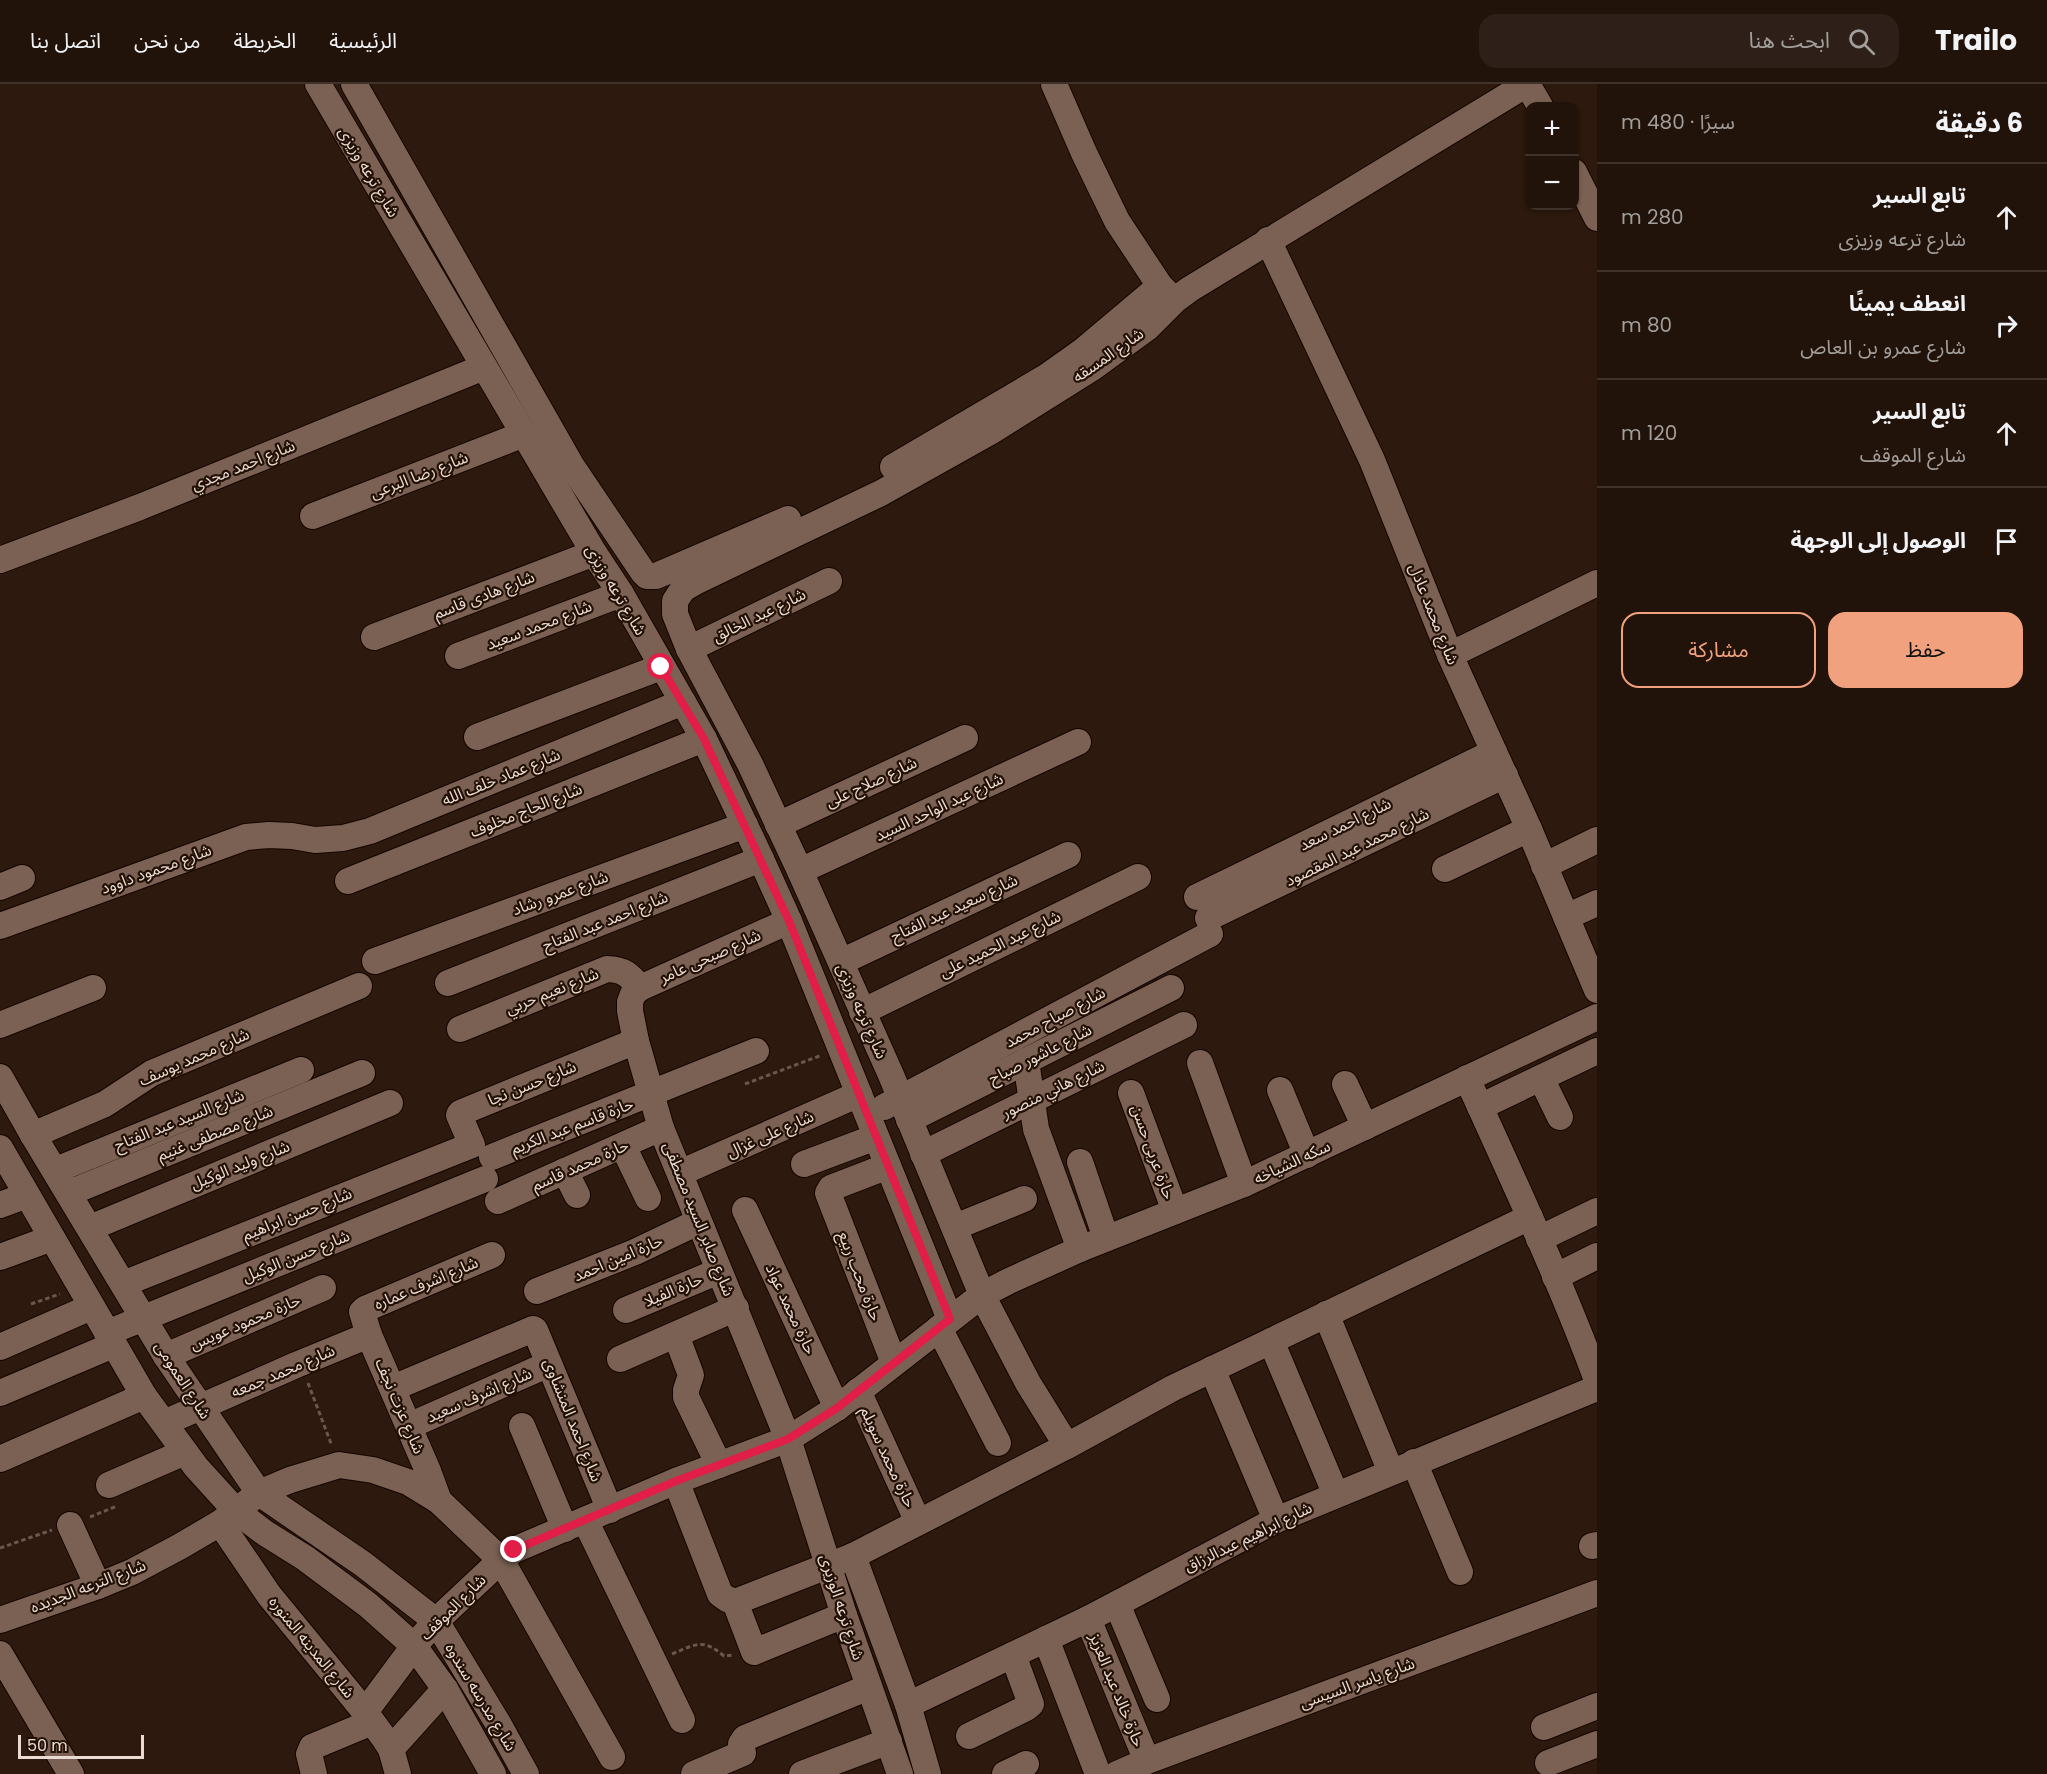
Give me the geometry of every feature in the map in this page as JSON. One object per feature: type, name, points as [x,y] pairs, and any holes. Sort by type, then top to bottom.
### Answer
[{"type":"street","name":"شارع ترعه وزيزى","points":[[318,84],[594,553],[621,594],[704,739],[789,921],[888,1166],[944,1324],[998,1443]]},
{"type":"street","name":"شارع ترعه وزيزى","points":[[354,84],[572,465],[643,572],[651,576]]},
{"type":"street","points":[[1054,84],[1117,220],[1167,293]]},
{"type":"street","name":"شارع المسقه","points":[[651,576],[656,576],[841,497],[1046,377],[1167,293],[1268,240],[1527,84]]},
{"type":"street","points":[[1527,84],[1538,102]]},
{"type":"street","points":[[1579,180],[1597,218]]},
{"type":"street","name":"شارع محمد عادل","points":[[1268,240],[1372,460],[1450,655],[1529,829],[1597,990]]},
{"type":"street","name":"شارع المسقه","points":[[675,601],[683,589],[697,581],[881,493],[990,432],[1092,368],[1148,328],[1167,293]]},
{"type":"street","name":"شارع احمد مجدي","points":[[0,560],[140,507],[484,367]]},
{"type":"street","name":"شارع رضا البرعى","points":[[313,516],[524,434]]},
{"type":"street","name":"شارع هادى قاسم","points":[[374,637],[594,553]]},
{"type":"street","name":"شارع عبد الخالق","points":[[689,648],[829,581]]},
{"type":"street","points":[[1450,655],[1597,583]]},
{"type":"street","name":"شارع محمد سعيد","points":[[458,656],[621,594]]},
{"type":"street","name":"شارع ترعه وزيزى","points":[[675,601],[675,614],[689,648],[750,764],[800,871],[891,1075],[982,1295],[1028,1383],[1067,1446]]},
{"type":"street","points":[[477,737],[661,667]]},
{"type":"street","name":"شارع عماد خلف الله","points":[[315,840],[343,838],[370,831],[683,702]]},
{"type":"street","name":"شارع صلاح على","points":[[778,825],[965,738]]},
{"type":"street","name":"شارع الحاج مخلوف","points":[[348,880],[704,739]]},
{"type":"street","name":"شارع عبد الواحد السيد","points":[[800,871],[1078,742]]},
{"type":"street","name":"شارع احمد سعد","points":[[1205,917],[1494,752]]},
{"type":"street","name":"شارع محمد عبد المقصود","points":[[1205,917],[1505,775]]},
{"type":"street","name":"شارع عمرو رشاد","points":[[375,961],[745,825]]},
{"type":"street","points":[[1445,869],[1529,829]]},
{"type":"street","name":"شارع محمود داوود","points":[[0,926],[246,837],[269,835],[315,840]]},
{"type":"street","points":[[1544,866],[1597,840]]},
{"type":"street","name":"شارع سعيد عبد الفتاح","points":[[841,962],[1068,855]]},
{"type":"street","name":"شارع احمد عبد الفتاح","points":[[448,983],[761,859]]},
{"type":"street","name":"شارع عبد الحميد على","points":[[862,1012],[1138,877]]},
{"type":"street","points":[[1566,917],[1597,903]]},
{"type":"street","name":"شارع صباح محمد","points":[[904,1110],[1205,917]]},
{"type":"street","name":"شارع صبحى عامر","points":[[636,991],[789,921]]},
{"type":"street","name":"شارع نعيم حربي","points":[[460,1029],[607,969],[618,969],[629,974],[636,991]]},
{"type":"street","name":"شارع محمد يوسف","points":[[44,1153],[105,1104],[152,1073],[359,986]]},
{"type":"street","points":[[0,1025],[93,988]]},
{"type":"street","name":"شارع عاشور صباح","points":[[904,1110],[1026,1061],[1171,988]]},
{"type":"street","name":"شارع صابر السيد مصطفى","points":[[636,991],[630,1002],[636,1041],[661,1128],[788,1439]]},
{"type":"street","name":"سكه الشياخه","points":[[894,1363],[982,1295],[1009,1281],[1106,1238],[1244,1184],[1597,1017]]},
{"type":"street","name":"شارع هاني منصور","points":[[923,1154],[1184,1025]]},
{"type":"street","name":"شارع حسن نجا","points":[[483,1160],[460,1113],[636,1041]]},
{"type":"street","name":"حارة قاسم عبد الكريم","points":[[483,1160],[756,1051]]},
{"type":"street","points":[[1480,1107],[1597,1051]]},
{"type":"street","points":[[1026,1061],[1036,1129],[1080,1249]]},
{"type":"street","points":[[1200,1063],[1244,1184]]},
{"type":"street","name":"شارع السيد عبد الفتاح","points":[[44,1153],[301,1070]]},
{"type":"street","name":"شارع مصطفى غنيم","points":[[69,1194],[362,1073]]},
{"type":"street","name":"شارع العمومى","points":[[0,1077],[166,1356],[258,1493],[363,1564],[436,1621]]},
{"type":"street","points":[[1467,1078],[1555,1277],[1588,1329],[1597,1380]]},
{"type":"street","points":[[1541,1078],[1560,1118]]},
{"type":"street","points":[[1345,1084],[1365,1127]]},
{"type":"street","points":[[1280,1090],[1307,1155]]},
{"type":"street","name":"حارة عربى حسن","points":[[1131,1093],[1175,1211]]},
{"type":"street","name":"شارع وليد الوكيل","points":[[90,1228],[390,1103]]},
{"type":"street","points":[[804,1164],[868,1115],[904,1110]]},
{"type":"street","name":"شارع على غزال","points":[[680,1173],[868,1115]]},
{"type":"street","name":"حارة محمد قاسم","points":[[498,1201],[661,1128]]},
{"type":"street","points":[[623,1146],[648,1198]]},
{"type":"street","points":[[0,1148],[144,1396],[196,1467],[228,1517],[265,1533],[305,1558],[368,1605],[414,1646]]},
{"type":"street","points":[[13,1171],[44,1153]]},
{"type":"street","name":"شارع حسن ابراهيم","points":[[123,1284],[483,1160]]},
{"type":"street","name":"شارع حسن الوكيل","points":[[0,1393],[110,1339],[143,1318],[483,1160]]},
{"type":"street","points":[[1080,1162],[1106,1238]]},
{"type":"street","name":"حارة محب ربيع","points":[[888,1166],[828,1190],[828,1192],[894,1363]]},
{"type":"street","points":[[566,1171],[577,1195]]},
{"type":"street","points":[[0,1205],[27,1195]]},
{"type":"street","points":[[955,1227],[1024,1199]]},
{"type":"street","name":"حارة محمد عواد","points":[[745,1210],[837,1408]]},
{"type":"street","points":[[676,1481],[720,1594],[735,1602],[854,1556],[1212,1369],[1326,1314],[1534,1228],[1597,1211]]},
{"type":"street","name":"حارة امين احمد","points":[[537,1291],[635,1252],[698,1222]]},
{"type":"street","points":[[0,1257],[52,1238]]},
{"type":"street","name":"شارع اشرف عماره","points":[[366,1323],[365,1309],[492,1256]]},
{"type":"street","points":[[1555,1277],[1597,1256]]},
{"type":"street","name":"حارة الفيلا","points":[[626,1310],[719,1271]]},
{"type":"street","name":"حارة محمود عويس","points":[[166,1356],[323,1288]]},
{"type":"street","points":[[0,1347],[86,1297]]},
{"type":"street","points":[[620,1359],[736,1308]]},
{"type":"street","points":[[1326,1314],[1403,1467],[1460,1572]]},
{"type":"street","name":"شارع محمد جمعه","points":[[164,1423],[296,1365],[366,1323]]},
{"type":"street","name":"شارع عزت نجف","points":[[366,1323],[428,1471],[438,1501]]},
{"type":"street","name":"شارع احمد المنشاوى","points":[[393,1388],[532,1329],[535,1330],[610,1510]]},
{"type":"street","points":[[675,1335],[691,1374],[686,1397],[720,1466]]},
{"type":"street","points":[[1270,1341],[1336,1495]]},
{"type":"street","name":"شارع الموقف","points":[[368,1717],[414,1646],[436,1621],[514,1550],[676,1481],[788,1439],[837,1408],[894,1363]]},
{"type":"street","name":"شارع اشرف سعيد","points":[[409,1426],[549,1365]]},
{"type":"street","points":[[1212,1369],[1276,1520]]},
{"type":"street","name":"شارع ابراهيم عبدالرزاق","points":[[908,1705],[1117,1604],[1276,1520],[1597,1388]]},
{"type":"street","name":"حارة محمد سويلم","points":[[858,1391],[918,1522]]},
{"type":"street","points":[[0,1459],[144,1396]]},
{"type":"street","points":[[522,1426],[654,1663],[682,1720]]},
{"type":"street","name":"شارع ترعه الوزيرى","points":[[788,1439],[844,1615],[900,1774]]},
{"type":"street","points":[[109,1485],[185,1452]]},
{"type":"street","points":[[258,1493],[339,1465],[391,1475],[408,1482],[438,1501],[501,1560],[612,1757]]},
{"type":"street","name":"شارع الترعه الجديده","points":[[1,1617],[98,1586],[132,1572],[228,1517],[258,1493]]},
{"type":"street","name":"شارع المدينه المنوره","points":[[228,1517],[269,1595],[368,1717],[391,1749],[398,1774]]},
{"type":"street","points":[[70,1525],[98,1586]]},
{"type":"street","points":[[305,1558],[320,1535]]},
{"type":"street","name":"شارع ترعه الوزيرى","points":[[854,1556],[908,1705],[928,1774]]},
{"type":"street","name":"شارع ياسر السيسى","points":[[1117,1774],[1146,1761],[1597,1593]]},
{"type":"street","points":[[735,1602],[754,1652],[844,1615]]},
{"type":"street","points":[[1117,1604],[1157,1699]]},
{"type":"street","name":"حارة خالد عبد العزيز","points":[[1088,1618],[1146,1761]]},
{"type":"street","name":"شارع مدرسه سندوه","points":[[436,1621],[500,1725],[526,1774]]},
{"type":"street","points":[[1046,1639],[1098,1774]]},
{"type":"street","name":"شارع مدرسه سندوه","points":[[414,1646],[446,1689],[493,1774]]},
{"type":"street","points":[[0,1654],[71,1774]]},
{"type":"street","points":[[969,1736],[1031,1704],[1013,1655]]},
{"type":"street","points":[[694,1774],[743,1753],[741,1744],[745,1738],[869,1687]]},
{"type":"street","points":[[391,1749],[446,1689]]},
{"type":"street","points":[[1545,1727],[1597,1706]]},
{"type":"street","points":[[314,1774],[309,1754],[312,1746],[368,1717]]},
{"type":"street","points":[[802,1774],[889,1741]]},
{"type":"street","points":[[1548,1763],[1597,1744]]},
{"type":"path","points":[[745,1084],[841,1048]]},
{"type":"path","points":[[31,1304],[86,1297]]},
{"type":"path","points":[[296,1365],[310,1386],[339,1465]]},
{"type":"path","points":[[0,1548],[70,1525]]},
{"type":"path","points":[[654,1663],[698,1643],[712,1646],[724,1656],[754,1652]]},
{"type":"route","points":[[514,1550],[676,1481],[788,1439],[837,1408],[950,1319],[789,921],[704,739],[661,667]]}]
